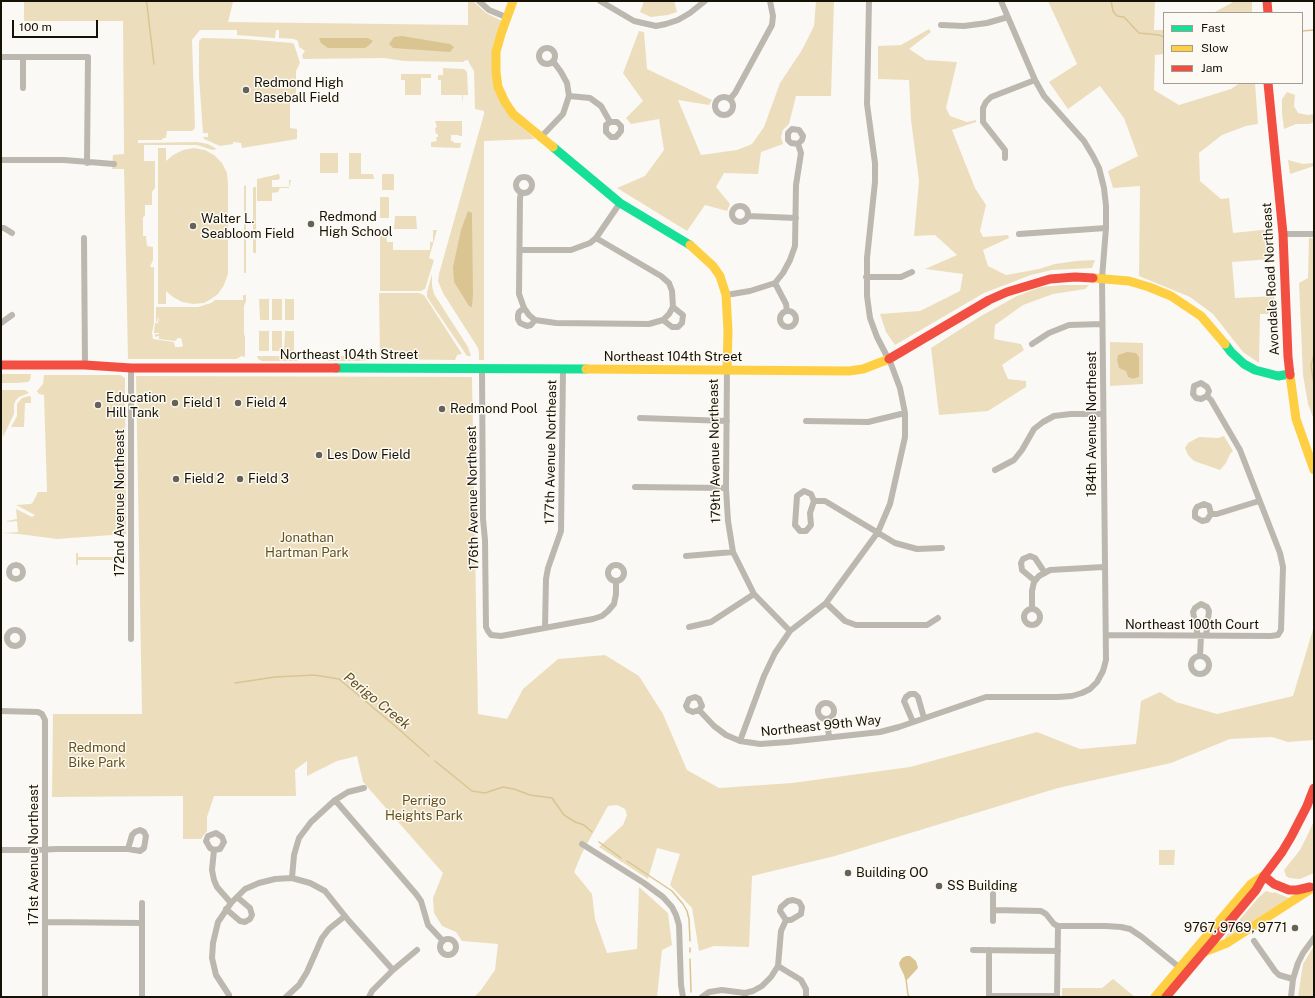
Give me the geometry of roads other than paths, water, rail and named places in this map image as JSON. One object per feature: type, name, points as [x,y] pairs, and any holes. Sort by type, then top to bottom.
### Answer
[{"type":"street","points":[[479,1],[489,10],[506,17]]},
{"type":"street","name":"179th Avenue Northeast","points":[[513,1],[506,17],[496,52],[498,87],[513,114],[620,203],[692,246],[713,266],[720,276],[726,295],[728,331],[726,488],[728,521],[733,552],[754,594],[790,630]]},
{"type":"street","points":[[600,1],[634,21],[656,26],[678,20],[705,1]]},
{"type":"street","points":[[730,99],[735,93],[772,25],[773,16],[770,1]]},
{"type":"street","points":[[740,741],[764,676],[775,653],[790,630],[826,602],[878,532],[890,504],[906,437],[905,413],[900,388],[870,318],[867,296],[867,258],[875,182],[875,163],[867,104],[869,1]]},
{"type":"street","name":"184th Avenue Northeast","points":[[1001,1],[1035,80],[1044,96],[1084,141],[1099,168],[1104,188],[1106,228],[1102,278],[1102,324],[1106,660],[1103,671],[1097,682],[1090,689]]},
{"type":"street","points":[[1267,1],[1268,12]]},
{"type":"street","points":[[941,25],[964,26],[987,23],[1008,17]]},
{"type":"street","points":[[1,57],[88,57],[87,163]]},
{"type":"street","points":[[23,57],[23,88]]},
{"type":"street","points":[[540,138],[563,114],[569,96],[567,83],[562,72],[553,61]]},
{"type":"street","points":[[1005,158],[1005,150],[983,122],[983,108],[991,97],[1035,80]]},
{"type":"street","name":"Avondale Road Northeast","points":[[1268,84],[1283,234],[1290,374],[1296,419],[1314,470]]},
{"type":"street","points":[[569,96],[590,98],[601,106],[610,122]]},
{"type":"street","points":[[726,295],[750,291],[775,283],[783,273],[790,260],[795,246],[796,185],[801,153],[798,144]]},
{"type":"street","points":[[1,160],[64,160],[114,164]]},
{"type":"street","points":[[521,193],[519,294],[524,308],[535,320],[556,323],[649,324],[663,320],[669,314],[673,306],[672,291],[669,283],[661,276],[596,238]]},
{"type":"street","points":[[520,250],[571,250],[590,243],[596,238],[620,203]]},
{"type":"street","points":[[748,216],[796,218]]},
{"type":"street","points":[[1,228],[4,228],[12,233]]},
{"type":"street","points":[[1019,234],[1106,228]]},
{"type":"street","points":[[1283,234],[1314,234]]},
{"type":"street","points":[[84,238],[84,365]]},
{"type":"street","points":[[866,277],[901,276],[912,272]]},
{"type":"street","name":"Northeast 104th Street","points":[[1,365],[84,365],[131,368],[849,371],[863,369],[888,359],[989,300],[1020,287],[1050,279],[1076,277],[1129,281],[1171,296],[1201,316],[1214,328],[1231,352],[1244,364],[1267,374],[1278,376],[1290,374]]},
{"type":"street","points":[[775,283],[786,304],[787,311]]},
{"type":"street","points":[[663,320],[672,327],[678,327],[682,323],[683,315],[673,306]]},
{"type":"street","points":[[524,308],[519,312],[518,319],[520,323],[527,326],[531,325],[535,320]]},
{"type":"street","points":[[1,323],[12,315]]},
{"type":"street","points":[[1032,344],[1049,333],[1069,325],[1102,324]]},
{"type":"street","name":"172nd Avenue Northeast","points":[[131,368],[131,639]]},
{"type":"street","name":"176th Avenue Northeast","points":[[482,369],[483,519],[485,540],[486,627],[491,635],[501,636],[545,628]]},
{"type":"street","name":"177th Avenue Northeast","points":[[545,628],[546,579],[548,568],[561,531],[563,369]]},
{"type":"street","points":[[1207,396],[1211,400],[1240,450],[1259,501],[1218,514],[1211,514]]},
{"type":"street","points":[[806,422],[868,422],[905,413]]},
{"type":"street","points":[[995,470],[1014,460],[1022,450],[1034,429],[1054,416],[1071,414],[1103,414]]},
{"type":"street","points":[[640,418],[727,420]]},
{"type":"street","points":[[635,487],[726,488]]},
{"type":"street","points":[[804,491],[811,494],[814,501],[810,513],[811,525],[806,531],[800,531],[795,525],[797,496],[804,491]]},
{"type":"street","points":[[814,501],[825,501],[895,543],[917,549],[942,548]]},
{"type":"street","name":"Northeast 100th Court","points":[[1106,635],[1278,635],[1281,630],[1283,567],[1280,553],[1259,501]]},
{"type":"street","points":[[686,556],[733,552]]},
{"type":"street","points":[[1036,581],[1022,570],[1021,563],[1023,559],[1030,556],[1035,558],[1045,573]]},
{"type":"street","points":[[1032,609],[1032,591],[1039,576],[1050,570],[1104,567]]},
{"type":"street","points":[[1,572],[8,572]]},
{"type":"street","points":[[545,628],[602,616],[614,604],[616,581]]},
{"type":"street","points":[[689,627],[711,622],[754,594]]},
{"type":"street","points":[[826,602],[844,621],[856,625],[927,625],[938,618]]},
{"type":"street","points":[[1200,656],[1201,636]]},
{"type":"street","name":"Northeast 99th Way","points":[[699,710],[714,726],[726,735],[740,741],[760,744],[880,732],[986,697],[1072,696],[1090,689]]},
{"type":"street","points":[[913,722],[904,701],[910,694],[915,694],[918,697],[924,718]]},
{"type":"street","name":"171st Avenue Northeast","points":[[1,711],[38,712],[42,714],[45,721],[45,997]]},
{"type":"street","points":[[827,719],[829,737]]},
{"type":"street","points":[[292,878],[294,856],[299,838],[311,822],[335,800],[348,792],[364,788]]},
{"type":"street","points":[[1166,997],[1256,890],[1291,837],[1302,817],[1314,788]]},
{"type":"street","points":[[335,800],[416,894],[421,901],[428,924],[442,941]]},
{"type":"street","points":[[582,844],[644,883],[663,897],[672,907],[679,925],[681,985],[683,997]]},
{"type":"street","points":[[1,850],[128,849]]},
{"type":"street","points":[[214,850],[212,870],[216,887],[231,903]]},
{"type":"street","points":[[1264,876],[1278,886],[1289,890],[1302,890],[1314,886]]},
{"type":"street","points":[[1155,997],[1251,884],[1264,876]]},
{"type":"street","points":[[229,996],[216,975],[214,967],[212,950],[216,929],[226,909],[245,889],[259,883],[275,879],[292,878],[310,883],[325,891],[393,970]]},
{"type":"street","points":[[1204,952],[1227,943],[1314,886]]},
{"type":"street","points":[[993,894],[993,921]]},
{"type":"street","points":[[226,909],[240,921],[244,922],[250,919],[252,915],[250,908],[237,897]]},
{"type":"street","points":[[142,903],[142,997]]},
{"type":"street","points":[[993,910],[1041,911],[1058,926],[1114,927],[1130,929],[1179,967],[1181,971],[1174,982],[1174,988]]},
{"type":"street","points":[[287,996],[299,985],[307,972],[322,938],[329,929],[345,916]]},
{"type":"street","points":[[702,997],[708,992],[716,990],[745,995],[762,986],[771,977],[778,966],[781,931],[786,920]]},
{"type":"street","points":[[46,922],[142,923]]},
{"type":"street","points":[[990,950],[989,996],[1057,996],[1058,926]]},
{"type":"street","points":[[1291,997],[1293,980],[1303,953],[1314,938]]},
{"type":"street","points":[[1254,941],[1279,975],[1293,980]]},
{"type":"street","points":[[369,997],[372,991],[393,970],[417,950]]},
{"type":"street","points":[[973,950],[1058,951]]},
{"type":"street","points":[[778,966],[801,980],[806,989],[806,997]]},
{"type":"waterway","points":[[146,1],[154,64]]},
{"type":"waterway","points":[[1111,1],[1113,11],[1117,16],[1124,17],[1139,33],[1163,37]]},
{"type":"waterway","points":[[1303,31],[1314,30]]},
{"type":"waterway","points":[[1314,354],[1311,366],[1314,384]]},
{"type":"waterway","name":"Perigo Creek","points":[[235,683],[275,677],[314,675],[339,679],[429,756]]},
{"type":"waterway","name":"Perigo Creek","points":[[435,761],[472,791],[485,793],[503,787],[514,789],[530,795],[552,798],[564,815],[575,822],[584,825],[592,832]]},
{"type":"waterway","name":"Perigo Creek","points":[[599,842],[621,858]]},
{"type":"waterway","name":"Perigo Creek","points":[[627,861],[672,891],[683,904],[689,919],[690,941]]},
{"type":"waterway","name":"Perigo Creek","points":[[690,959],[691,992]]},
{"type":"waterway","points":[[906,979],[908,995],[910,997]]},
{"type":"place","name":"Redmond High Baseball Field","points":[[246,90]]},
{"type":"place","name":"Redmond High School","points":[[311,224]]},
{"type":"place","name":"Walter L. Seabloom Field","points":[[193,226]]},
{"type":"place","name":"Field 1","points":[[175,403]]},
{"type":"place","name":"Field 4","points":[[238,403]]},
{"type":"place","name":"Education Hill Tank","points":[[98,405]]},
{"type":"place","name":"Redmond Pool","points":[[442,409]]},
{"type":"place","name":"Les Dow Field","points":[[319,455]]},
{"type":"place","name":"Field 2","points":[[176,479]]},
{"type":"place","name":"Field 3","points":[[240,479]]},
{"type":"place","name":"Building OO","points":[[848,873]]},
{"type":"place","name":"SS Building","points":[[939,886]]},
{"type":"place","name":"9767, 9769, 9771","points":[[1295,928]]},
{"type":"park label","name":"Jonathan Hartman Park","points":[[307,546]]},
{"type":"park label","name":"Redmond Bike Park","points":[[97,756]]},
{"type":"park label","name":"Perrigo Heights Park","points":[[424,808]]}]
